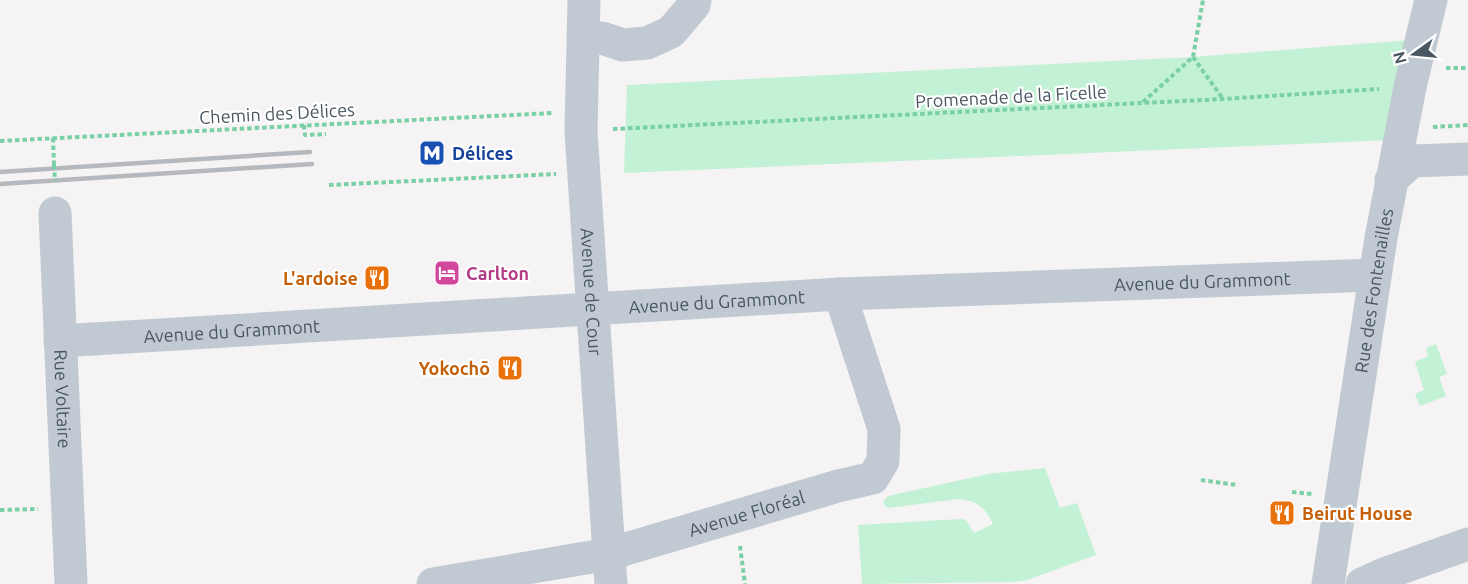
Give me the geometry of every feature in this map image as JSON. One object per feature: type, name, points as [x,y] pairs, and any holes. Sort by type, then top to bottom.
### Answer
[{"type":"street","name":"Avenue de Cour","points":[[584,0],[592,39],[581,131],[610,569]]},
{"type":"street","points":[[592,39],[662,13],[679,0]]},
{"type":"street","points":[[592,39],[623,45],[647,43],[671,32],[694,5],[694,0]]},
{"type":"street","name":"Rue des Fontenailles","points":[[1328,584],[1374,275],[1410,87],[1431,0]]},
{"type":"street","points":[[1391,180],[1412,161],[1468,159]]},
{"type":"street","name":"Rue Voltaire","points":[[55,213],[71,584]]},
{"type":"street","name":"Avenue du Grammont","points":[[60,341],[840,294],[1374,275]]},
{"type":"street","name":"Avenue Floréal","points":[[432,584],[610,569],[736,516],[873,478],[883,461],[884,429],[840,294]]},
{"type":"street","points":[[1362,584],[1468,544]]},
{"type":"path","points":[[1143,103],[1193,57],[1203,0]]},
{"type":"path","points":[[1193,57],[1223,99]]},
{"type":"path","points":[[1459,67],[1468,68]]},
{"type":"path","name":"Promenade de la Ficelle","points":[[613,129],[1223,99],[1410,87]]},
{"type":"path","name":"Chemin des Délices","points":[[0,141],[304,125],[396,124],[556,113]]},
{"type":"path","points":[[304,125],[305,135],[326,134]]},
{"type":"path","points":[[1426,128],[1468,125]]},
{"type":"path","points":[[53,138],[55,181]]},
{"type":"path","points":[[329,185],[405,178],[559,174]]},
{"type":"path","points":[[1201,480],[1237,485]]},
{"type":"path","points":[[1292,492],[1315,494]]},
{"type":"path","points":[[0,510],[42,509]]},
{"type":"path","points":[[736,516],[745,584]]},
{"type":"green space","points":[[1411,40],[1391,140],[624,173],[627,85],[1193,57]]},
{"type":"green space","points":[[1436,344],[1447,374],[1439,377],[1446,396],[1420,406],[1415,394],[1424,390],[1415,362],[1428,356],[1426,348]]},
{"type":"green space","points":[[1045,468],[1060,508],[1077,503],[1096,555],[1027,580],[1014,582],[862,584],[858,525],[961,519],[966,520],[974,533],[993,524],[980,506],[965,500],[888,508],[883,502],[888,496],[988,474]]},
{"type":"railway","points":[[0,172],[310,152]]},
{"type":"railway","points":[[0,184],[312,164]]},
{"type":"place","name":"Délices","points":[[432,153]]},
{"type":"place","name":"Carlton","points":[[447,273]]},
{"type":"place","name":"L'ardoise","points":[[377,278]]},
{"type":"place","name":"Yokochō","points":[[510,368]]},
{"type":"place","name":"Beirut House","points":[[1282,513]]}]
